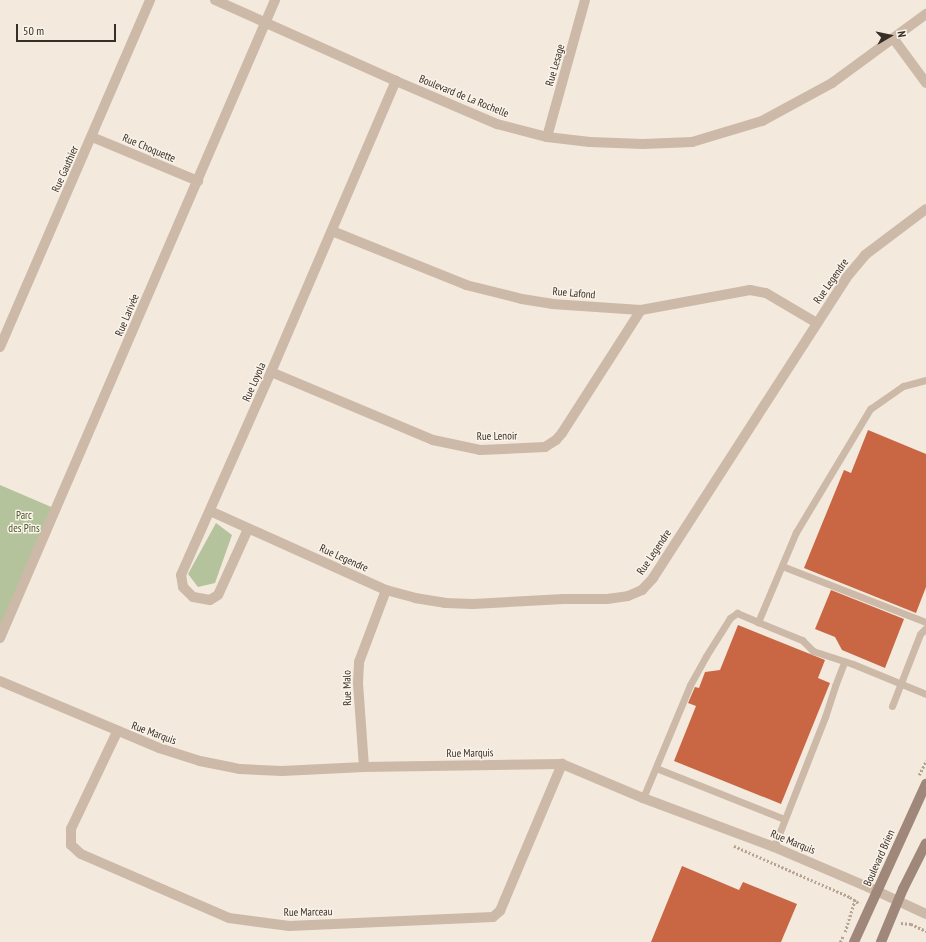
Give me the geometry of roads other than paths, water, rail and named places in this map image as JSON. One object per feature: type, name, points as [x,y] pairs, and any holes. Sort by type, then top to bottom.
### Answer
[{"type":"main road","name":"Boulevard Brien","points":[[854,942],[926,784]]},
{"type":"main road","points":[[881,942],[926,843]]},
{"type":"street","name":"Rue Gauthier","points":[[0,347],[150,0]]},
{"type":"street","name":"Boulevard de La Rochelle","points":[[215,0],[396,81],[497,124],[547,137],[590,142],[643,144],[692,142],[762,121],[832,83],[926,14]]},
{"type":"street","name":"Rue Larivée","points":[[0,638],[198,181],[264,22],[275,0]]},
{"type":"street","name":"Rue Lesage","points":[[547,137],[586,0]]},
{"type":"street","points":[[893,38],[926,83]]},
{"type":"street","name":"Rue Loyola","points":[[248,529],[218,595],[210,600],[193,597],[183,587],[181,575],[271,372],[396,81]]},
{"type":"street","name":"Rue Choquette","points":[[92,137],[198,181]]},
{"type":"street","name":"Rue Legendre","points":[[210,511],[386,590],[415,598],[445,603],[473,604],[564,599],[607,599],[628,596],[642,590],[657,571],[846,278],[865,255],[926,209]]},
{"type":"street","name":"Rue Lafond","points":[[332,231],[466,286],[552,304],[641,310],[750,290],[766,293],[817,323]]},
{"type":"street","name":"Rue Lenoir","points":[[271,372],[433,440],[480,450],[545,447],[556,440],[562,433],[641,310]]},
{"type":"street","name":"Rue Malo","points":[[364,767],[358,683],[359,662],[386,590]]},
{"type":"street","name":"Rue Marquis","points":[[0,681],[117,732],[159,748],[200,761],[240,769],[282,771],[364,767],[562,764],[643,798],[774,847],[926,914]]},
{"type":"street","name":"Rue Marceau","points":[[117,732],[71,830],[71,844],[80,854],[229,918],[289,926],[492,917],[500,911],[562,764]]},
{"type":"lane","points":[[758,622],[796,532],[870,409],[903,386],[926,380]]},
{"type":"lane","points":[[782,566],[926,622]]},
{"type":"lane","points":[[643,798],[690,685],[730,618],[737,614],[802,640],[813,651],[926,694]]},
{"type":"lane","points":[[892,706],[920,634],[926,628]]},
{"type":"lane","points":[[774,847],[825,717],[844,662]]},
{"type":"lane","points":[[656,768],[784,819]]},
{"type":"park label","name":"Parc des Pins","points":[[24,522]]}]
